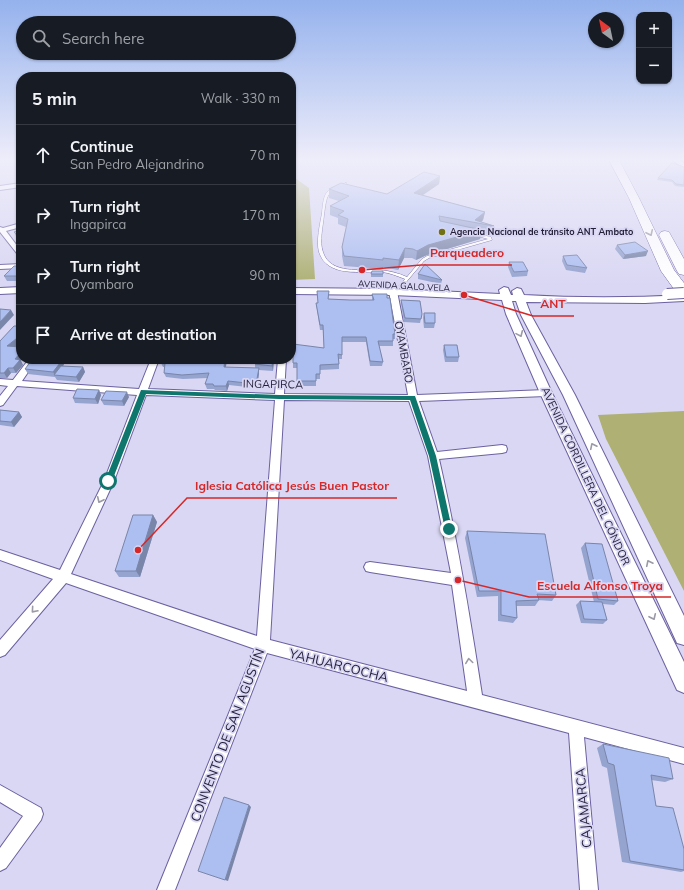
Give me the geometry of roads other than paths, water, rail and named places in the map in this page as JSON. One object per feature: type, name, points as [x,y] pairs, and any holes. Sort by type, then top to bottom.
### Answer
[{"type":"highway","points":[[636,202],[668,270],[684,293]]},
{"type":"highway","points":[[646,202],[684,271]]},
{"type":"street","points":[[16,226],[1,230],[16,249]]},
{"type":"street","points":[[0,267],[16,266]]},
{"type":"street","name":"AVENIDA GALO VELA","points":[[296,284],[355,283],[398,285],[512,294],[556,300],[670,297],[684,298]]},
{"type":"street","name":"AVENIDA GALO VELA","points":[[296,291],[398,285]]},
{"type":"street","name":"OYAMBARO","points":[[398,285],[413,398],[432,456],[449,529],[458,580],[475,700]]},
{"type":"street","points":[[0,291],[16,290]]},
{"type":"street","name":"AVENIDA GALO VELA","points":[[670,297],[684,293]]},
{"type":"street","name":"AVENIDA CORDILLERA DEL CÓNDOR","points":[[512,294],[511,314],[546,393],[684,682]]},
{"type":"street","name":"AVENIDA CORDILLERA DEL CÓNDOR","points":[[512,294],[526,314],[568,395],[684,636]]},
{"type":"street","points":[[0,298],[16,296]]},
{"type":"street","points":[[0,403],[29,364]]},
{"type":"street","points":[[0,650],[63,577],[108,481],[144,392],[153,364]]},
{"type":"street","name":"CONVENTO DE SAN AGUSTÍN","points":[[166,890],[263,646],[282,364]]},
{"type":"street","name":"INGAPIRCA","points":[[0,382],[144,392],[279,397],[413,398],[546,393]]},
{"type":"street","points":[[432,456],[502,449]]},
{"type":"street","name":"YAHUARCOCHA","points":[[0,554],[263,646],[475,700],[684,756]]},
{"type":"street","points":[[370,567],[458,580]]},
{"type":"street","name":"CAJAMARCA","points":[[576,727],[589,890]]},
{"type":"street","points":[[0,793],[35,814],[0,862]]},
{"type":"lane","points":[[325,202],[321,233],[321,252],[325,262],[338,270],[389,272],[398,285],[423,260],[428,257],[490,240],[490,238],[471,233]]},
{"type":"place","name":"Agencia Nacional de tránsito ANT Ambato","points":[[442,232]]},
{"type":"place","name":"Parqueadero","points":[[362,270]]},
{"type":"place","name":"ANT","points":[[464,295]]},
{"type":"place","name":"Iglesia Católica Jesús Buen Pastor","points":[[138,550]]},
{"type":"place","name":"Escuela Alfonso Troya","points":[[458,580]]}]
